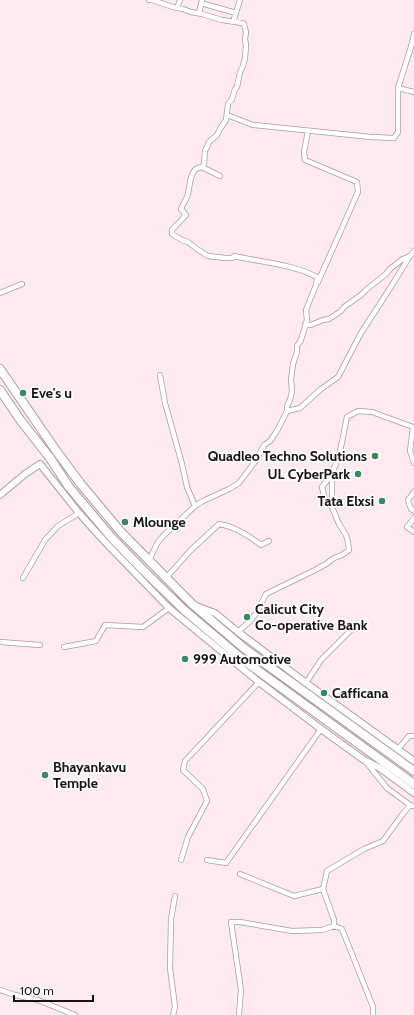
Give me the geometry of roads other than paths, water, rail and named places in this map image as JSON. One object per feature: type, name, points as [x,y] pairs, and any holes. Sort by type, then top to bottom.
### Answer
[{"type":"highway","points":[[0,369],[56,452],[80,483],[120,531],[191,603],[245,649],[414,771]]},
{"type":"highway","points":[[0,390],[50,458],[69,487],[111,537],[142,570],[184,610],[242,659],[414,784]]},
{"type":"street","points":[[149,0],[222,20],[244,24],[246,28],[246,45],[243,66],[232,99],[228,104],[226,120],[217,135],[209,142],[205,151],[204,164],[202,167]]},
{"type":"street","points":[[177,8],[180,0]]},
{"type":"street","points":[[233,22],[240,0]]},
{"type":"street","points":[[198,13],[201,2],[236,13]]},
{"type":"street","points":[[227,115],[252,125],[394,138],[398,132],[398,88],[414,34]]},
{"type":"street","points":[[398,88],[414,92]]},
{"type":"street","points":[[149,560],[158,542],[195,506],[239,483],[257,460],[264,445],[270,441],[277,431],[287,411],[287,406],[292,391],[292,370],[297,352],[297,346],[307,320],[306,310],[358,192],[357,182],[305,160],[304,152],[308,131]]},
{"type":"street","points":[[220,176],[202,167],[196,168],[188,186],[187,197],[181,209],[186,215],[172,230],[172,234],[188,242],[197,250],[208,256],[232,258],[234,256],[249,260],[258,260],[309,273],[317,277],[316,285]]},
{"type":"street","points":[[287,411],[300,408],[338,376],[361,332],[388,293],[414,251]]},
{"type":"street","points":[[305,325],[311,325],[329,319],[362,295],[391,268],[410,256]]},
{"type":"street","points":[[0,293],[22,284]]},
{"type":"street","points":[[160,375],[165,403],[187,487],[195,506]]},
{"type":"street","points":[[332,507],[325,500],[322,487],[330,478],[335,469],[342,450],[348,417],[358,411],[372,412],[414,427],[410,451],[414,463]]},
{"type":"street","points":[[0,495],[40,464],[79,513],[169,608],[259,682],[321,729],[364,760],[380,768],[414,792]]},
{"type":"street","points":[[238,632],[257,612],[266,594],[315,570],[349,550],[346,535],[339,524],[332,507],[332,473]]},
{"type":"street","points":[[414,492],[408,500],[411,509],[414,511]]},
{"type":"street","points":[[23,578],[45,540],[58,526],[79,513]]},
{"type":"street","points":[[414,518],[407,527],[414,532]]},
{"type":"street","points":[[166,578],[190,551],[219,524],[228,525],[261,545],[269,541]]},
{"type":"street","points":[[191,603],[215,613],[306,683],[414,761]]},
{"type":"street","points":[[64,647],[96,641],[105,625],[143,627],[169,608]]},
{"type":"street","points":[[306,683],[321,660],[350,631]]},
{"type":"street","points":[[0,642],[40,645]]},
{"type":"street","points":[[181,860],[188,837],[207,801],[203,790],[182,770],[185,761],[259,682]]},
{"type":"street","points":[[207,860],[226,862],[321,729]]},
{"type":"street","points":[[398,749],[409,736],[414,736]]},
{"type":"street","points":[[334,926],[334,920],[323,889],[327,871],[364,849],[383,841],[402,815],[412,806],[387,788],[364,760]]},
{"type":"street","points":[[240,874],[294,896],[323,889]]},
{"type":"street","points":[[173,1015],[175,1007],[170,968],[170,926],[175,896]]},
{"type":"street","points":[[239,1015],[241,990],[231,922],[240,922],[292,931],[322,930],[334,926],[342,929],[373,1007],[372,1015]]},
{"type":"street","points":[[0,990],[38,1000],[75,1015]]},
{"type":"place","name":"Eve's u","points":[[23,393]]},
{"type":"place","name":"Quadleo Techno Solutions","points":[[375,456]]},
{"type":"place","name":"UL CyberPark","points":[[358,474]]},
{"type":"place","name":"Tata Elxsi","points":[[382,501]]},
{"type":"place","name":"Mlounge","points":[[125,522]]},
{"type":"place","name":"Calicut City Co-operative Bank","points":[[247,617]]},
{"type":"place","name":"999 Automotive","points":[[185,659]]},
{"type":"place","name":"Cafficana","points":[[324,693]]},
{"type":"place","name":"Bhayankavu Temple","points":[[45,775]]}]
